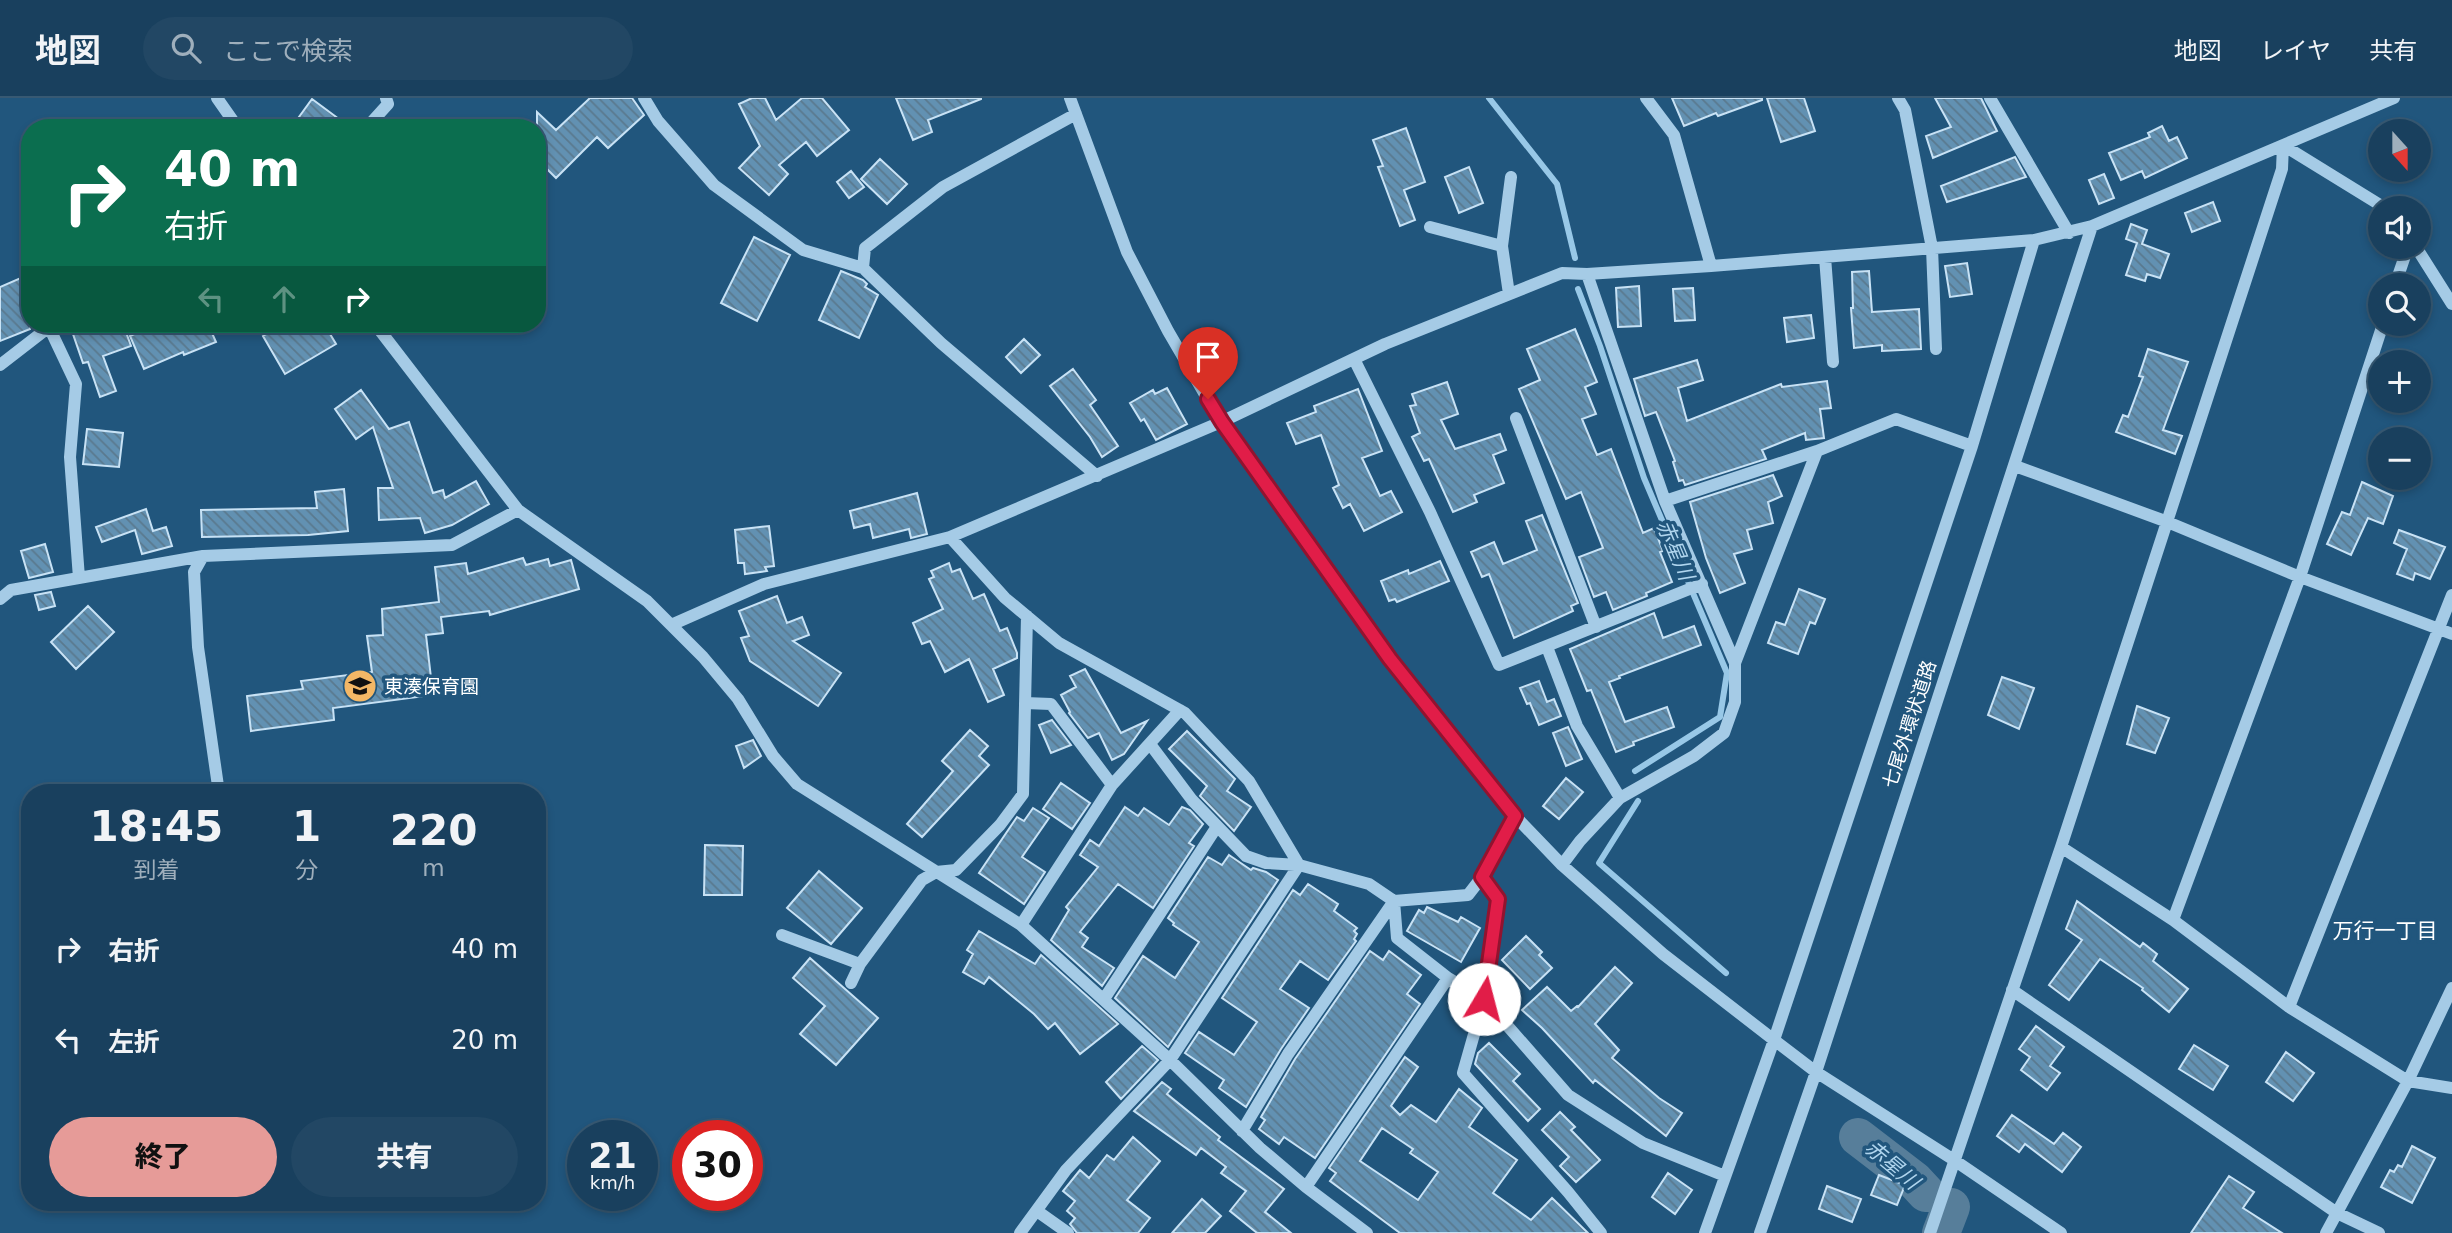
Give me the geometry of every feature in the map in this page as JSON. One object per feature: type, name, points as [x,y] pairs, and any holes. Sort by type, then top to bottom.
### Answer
[{"type":"street","points":[[217,98],[232,119]]},
{"type":"street","points":[[374,119],[388,104],[386,98]]},
{"type":"street","points":[[644,98],[658,121],[714,185],[803,250],[863,268],[941,342],[1097,476]]},
{"type":"street","points":[[1070,98],[1128,252],[1168,331],[1222,422],[1390,659],[1515,816],[1562,865],[1663,954],[1774,1040],[1816,1072],[1954,1160],[2061,1233]]},
{"type":"street","points":[[1646,98],[1674,135],[1711,266]]},
{"type":"street","points":[[1898,98],[1905,110],[1932,248],[1936,349]]},
{"type":"street","points":[[1990,98],[2069,233]]},
{"type":"street","points":[[671,625],[764,584],[950,537],[1222,422],[1354,359],[1562,273],[1587,274],[1711,266],[2034,240],[2069,233],[2092,226],[2394,98]]},
{"type":"street","points":[[863,268],[865,248],[943,187],[1076,114]]},
{"type":"street","points":[[2283,145],[2368,198]]},
{"type":"street","points":[[1930,1233],[2061,847],[2281,169],[2283,145]]},
{"type":"street","points":[[1509,294],[1502,246],[1511,177]]},
{"type":"street","points":[[1430,226],[1502,246]]},
{"type":"street","name":"七尾外環状道路","points":[[1760,1233],[1816,1072],[2092,226]]},
{"type":"street","name":"七尾外環状道路","points":[[1705,1233],[1774,1040],[1972,446],[2034,240]]},
{"type":"street","points":[[1825,257],[1833,362]]},
{"type":"street","points":[[2424,259],[2452,303]]},
{"type":"street","points":[[1587,274],[1665,501],[1735,663]]},
{"type":"street","points":[[0,365],[43,333]]},
{"type":"street","points":[[55,333],[76,384],[70,457],[79,578]]},
{"type":"street","points":[[382,333],[518,510],[647,601],[703,657],[738,699],[773,756],[797,785],[1021,925],[1170,1060],[1242,1131],[1306,1187],[1367,1233]]},
{"type":"street","points":[[2173,920],[2300,577],[2379,336]]},
{"type":"street","points":[[1354,359],[1430,512],[1499,665],[1702,584]]},
{"type":"street","points":[[1516,418],[1597,627]]},
{"type":"street","points":[[1665,501],[1817,451],[1896,419],[1972,446]]},
{"type":"street","points":[[1562,865],[1620,798],[1695,756],[1724,733],[1735,702],[1735,663],[1817,451]]},
{"type":"street","points":[[2015,466],[2165,521],[2300,577],[2446,632]]},
{"type":"street","points":[[0,599],[11,590],[203,556],[452,545],[518,510]]},
{"type":"street","points":[[950,537],[1005,598],[1059,643],[1180,710],[1249,781],[1299,865]]},
{"type":"street","points":[[203,556],[194,572],[198,647],[218,784]]},
{"type":"street","points":[[2289,1007],[2446,632],[2452,595]]},
{"type":"street","points":[[851,983],[860,964],[922,880],[936,872],[956,870],[1000,825],[1023,794],[1027,616]]},
{"type":"street","points":[[1547,647],[1577,726],[1620,798]]},
{"type":"street","points":[[1025,703],[1051,704],[1112,785]]},
{"type":"street","points":[[1021,925],[1112,785],[1180,710]]},
{"type":"street","points":[[1150,744],[1216,828],[1246,856],[1266,863],[1299,865],[1369,884],[1394,901],[1468,895],[1482,877],[1515,816]]},
{"type":"street","points":[[1104,999],[1216,828]]},
{"type":"street","points":[[2061,847],[2173,920],[2289,1007],[2408,1081],[2452,1088]]},
{"type":"street","points":[[1020,1233],[1066,1170],[1170,1060],[1299,865]]},
{"type":"street","points":[[1482,877],[1498,899],[1484,999],[1463,1073],[1569,1192],[1601,1233]]},
{"type":"street","points":[[1394,901],[1397,938],[1448,978],[1484,999],[1568,1095],[1643,1143],[1725,1176]]},
{"type":"street","points":[[1242,1131],[1289,1054],[1394,901]]},
{"type":"street","points":[[782,935],[860,964]]},
{"type":"street","points":[[1306,1187],[1448,978]]},
{"type":"street","points":[[2326,1233],[2408,1081],[2452,988]]},
{"type":"street","points":[[2012,990],[2337,1213],[2379,1233]]},
{"type":"street","points":[[1037,1211],[1068,1233]]},
{"type":"building","points":[[590,98],[632,98],[644,115],[608,148],[597,137],[556,178],[546,168],[546,121],[556,130]]},
{"type":"building","points":[[752,98],[765,98],[776,120],[802,98],[822,98],[849,130],[817,156],[806,142],[779,165],[788,174],[769,195],[739,168],[760,146],[739,104]]},
{"type":"building","points":[[896,98],[981,99],[928,120],[932,132],[913,140]]},
{"type":"building","points":[[1672,98],[1762,100],[1718,116],[1716,113],[1684,126]]},
{"type":"building","points":[[1767,98],[1804,98],[1815,131],[1781,142]]},
{"type":"building","points":[[1935,98],[1981,98],[1997,131],[1933,158],[1926,136],[1951,127]]},
{"type":"building","points":[[312,99],[339,119],[298,119]]},
{"type":"building","points":[[2162,126],[2169,141],[2177,137],[2187,158],[2145,178],[2142,171],[2121,180],[2109,153],[2150,137],[2148,133]]},
{"type":"building","points":[[1406,128],[1425,182],[1404,190],[1415,220],[1400,226],[1378,167],[1383,166],[1373,140]]},
{"type":"building","points":[[2015,157],[2026,177],[1947,202],[1941,186]]},
{"type":"building","points":[[880,159],[907,184],[887,204],[861,179]]},
{"type":"building","points":[[1469,167],[1483,203],[1459,213],[1445,177]]},
{"type":"building","points":[[851,171],[864,187],[849,198],[837,182]]},
{"type":"building","points":[[2104,174],[2114,198],[2099,204],[2089,180]]},
{"type":"building","points":[[2213,202],[2220,221],[2192,232],[2185,213]]},
{"type":"building","points":[[2131,224],[2147,230],[2142,244],[2169,254],[2160,278],[2147,274],[2145,281],[2126,275],[2137,243],[2126,239]]},
{"type":"building","points":[[754,237],[790,255],[757,321],[721,303]]},
{"type":"building","points":[[1967,263],[1972,294],[1950,297],[1945,266]]},
{"type":"building","points":[[841,271],[863,280],[867,284],[865,287],[878,295],[859,338],[819,320]]},
{"type":"building","points":[[1869,271],[1872,312],[1919,309],[1921,349],[1882,351],[1882,345],[1854,348],[1852,272]]},
{"type":"building","points":[[21,278],[21,333],[0,341],[0,287]]},
{"type":"building","points":[[1639,286],[1641,326],[1618,327],[1616,288]]},
{"type":"building","points":[[1693,288],[1695,320],[1675,321],[1673,289]]},
{"type":"building","points":[[1811,315],[1814,338],[1787,342],[1784,318]]},
{"type":"building","points":[[1575,329],[1597,382],[1585,387],[1596,414],[1582,419],[1597,455],[1611,449],[1643,533],[1654,528],[1672,582],[1613,610],[1606,592],[1594,597],[1579,557],[1603,548],[1581,492],[1566,499],[1519,389],[1540,380],[1527,349]]},
{"type":"building","points":[[126,333],[131,346],[103,356],[116,391],[100,397],[88,362],[83,363],[73,334]]},
{"type":"building","points":[[137,333],[212,333],[216,342],[184,355],[183,352],[144,369],[130,336]]},
{"type":"building","points":[[268,333],[329,333],[336,344],[285,374],[263,336]]},
{"type":"building","points":[[1024,339],[1040,355],[1021,373],[1006,357]]},
{"type":"building","points":[[2148,349],[2188,362],[2163,430],[2182,436],[2175,454],[2116,432],[2123,415],[2128,417],[2143,377],[2139,376]]},
{"type":"building","points":[[1697,360],[1703,380],[1678,388],[1687,421],[1781,384],[1782,387],[1827,381],[1831,408],[1820,409],[1824,438],[1806,440],[1805,433],[1762,450],[1766,459],[1685,485],[1683,480],[1679,481],[1673,462],[1675,461],[1656,412],[1645,416],[1634,379]]},
{"type":"building","points":[[1073,369],[1096,400],[1090,405],[1118,446],[1102,457],[1090,437],[1050,386]]},
{"type":"building","points":[[1447,382],[1458,414],[1441,420],[1455,449],[1500,434],[1506,450],[1493,455],[1504,483],[1474,495],[1477,502],[1453,512],[1429,459],[1424,461],[1412,437],[1420,433],[1410,406],[1416,405],[1412,394]]},
{"type":"building","points":[[1167,388],[1187,424],[1156,440],[1144,419],[1141,421],[1130,403],[1153,390],[1155,394]]},
{"type":"building","points":[[1358,389],[1382,451],[1362,458],[1380,496],[1391,491],[1402,512],[1364,531],[1350,504],[1343,508],[1333,488],[1339,485],[1321,435],[1296,444],[1287,423],[1316,412],[1314,406]]},
{"type":"building","points":[[361,390],[389,429],[409,422],[433,493],[443,490],[445,498],[476,481],[489,504],[452,525],[425,533],[420,518],[379,520],[378,488],[393,488],[373,427],[356,439],[335,409]]},
{"type":"building","points":[[87,429],[123,433],[119,467],[83,464]]},
{"type":"building","points":[[1773,475],[1782,496],[1768,502],[1773,523],[1747,530],[1752,549],[1734,554],[1745,583],[1720,593],[1706,558],[1690,502]]},
{"type":"building","points":[[2362,482],[2368,485],[2368,490],[2380,490],[2393,496],[2383,524],[2368,518],[2351,555],[2327,544],[2342,512],[2350,515]]},
{"type":"building","points":[[344,489],[348,531],[308,535],[202,537],[201,510],[317,508],[315,492]]},
{"type":"building","points":[[917,493],[927,534],[911,538],[909,529],[873,538],[870,524],[854,528],[850,511]]},
{"type":"building","points":[[146,509],[153,531],[166,527],[172,546],[142,554],[135,530],[102,542],[96,527]]},
{"type":"building","points":[[1542,515],[1578,603],[1571,606],[1573,611],[1514,638],[1489,574],[1482,577],[1471,552],[1494,542],[1503,564],[1537,550],[1526,521]]},
{"type":"building","points":[[769,526],[774,566],[765,567],[767,571],[745,574],[744,563],[738,563],[735,530]]},
{"type":"building","points":[[2399,530],[2445,547],[2430,579],[2415,573],[2413,580],[2397,574],[2407,549],[2394,543]]},
{"type":"building","points":[[45,544],[53,572],[29,578],[21,551]]},
{"type":"building","points":[[523,558],[526,565],[548,559],[550,566],[571,560],[579,589],[490,615],[489,611],[441,617],[443,633],[426,635],[433,695],[333,708],[334,720],[251,731],[247,696],[303,689],[301,681],[372,672],[367,636],[383,635],[382,609],[439,602],[435,567],[466,563],[468,574]]},
{"type":"building","points":[[1440,561],[1449,581],[1397,602],[1395,599],[1389,601],[1381,581],[1408,570],[1409,574]]},
{"type":"building","points":[[949,563],[952,572],[960,569],[973,599],[984,594],[1000,631],[1007,628],[1017,653],[1017,658],[993,669],[1004,695],[988,702],[969,659],[945,672],[930,641],[922,644],[913,623],[943,609],[929,579],[934,577],[931,571]]},
{"type":"building","points":[[1799,589],[1825,599],[1815,624],[1810,622],[1798,654],[1768,643],[1776,622],[1785,625]]},
{"type":"building","points":[[51,592],[55,606],[39,610],[35,595]]},
{"type":"building","points":[[777,596],[787,623],[802,617],[809,635],[793,641],[841,673],[818,706],[750,661],[741,638],[749,636],[739,611]]},
{"type":"building","points":[[88,606],[114,632],[76,669],[51,642]]},
{"type":"building","points":[[1654,613],[1663,638],[1694,626],[1701,645],[1609,682],[1625,722],[1667,707],[1674,727],[1633,742],[1634,745],[1616,752],[1591,690],[1587,691],[1570,649]]},
{"type":"building","points":[[1085,669],[1121,733],[1147,721],[1124,754],[1112,760],[1099,733],[1088,738],[1069,713],[1061,695],[1076,687],[1070,676]]},
{"type":"building","points":[[2002,677],[2034,688],[2019,729],[1988,715]]},
{"type":"building","points":[[1539,681],[1547,702],[1554,699],[1561,716],[1539,725],[1520,688]]},
{"type":"building","points":[[2137,706],[2169,718],[2155,753],[2127,744]]},
{"type":"building","points":[[1052,720],[1071,745],[1051,753],[1039,725]]},
{"type":"building","points":[[1568,727],[1582,759],[1566,766],[1553,733]]},
{"type":"building","points":[[970,730],[988,746],[979,756],[989,765],[922,837],[907,824],[953,771],[942,761]]},
{"type":"building","points":[[1187,731],[1235,779],[1227,791],[1251,807],[1234,831],[1200,796],[1207,786],[1169,749]]},
{"type":"building","points":[[753,740],[761,756],[744,768],[736,746]]},
{"type":"building","points":[[1566,778],[1583,792],[1559,819],[1543,806]]},
{"type":"building","points":[[1061,783],[1090,803],[1072,829],[1043,809]]},
{"type":"building","points":[[1125,807],[1138,816],[1144,808],[1169,825],[1182,807],[1190,810],[1203,824],[1189,843],[1194,846],[1153,908],[1118,884],[1080,932],[1088,938],[1082,947],[1114,968],[1102,986],[1051,940],[1069,910],[1066,907],[1098,867],[1080,855],[1090,840],[1099,846]]},
{"type":"building","points":[[1033,808],[1049,818],[1022,857],[1045,872],[1024,904],[979,873],[1017,817],[1024,821]]},
{"type":"building","points":[[705,845],[743,846],[742,895],[704,895]]},
{"type":"building","points":[[1229,855],[1251,870],[1253,868],[1266,872],[1278,880],[1168,1047],[1115,998],[1143,956],[1175,978],[1199,942],[1173,925],[1168,918],[1208,857],[1222,865]]},
{"type":"building","points":[[819,871],[862,908],[831,944],[787,908]]},
{"type":"building","points":[[1308,884],[1338,904],[1334,911],[1357,928],[1354,931],[1357,934],[1354,939],[1356,941],[1328,980],[1300,961],[1280,989],[1309,1008],[1246,1107],[1219,1088],[1224,1080],[1185,1053],[1199,1032],[1234,1055],[1257,1022],[1222,998],[1293,890],[1300,895]]},
{"type":"building","points":[[2077,901],[2140,947],[2143,943],[2157,954],[2153,961],[2188,989],[2169,1012],[2142,990],[2143,988],[2100,959],[2069,1000],[2049,985],[2082,940],[2066,929]]},
{"type":"building","points":[[1427,907],[1458,922],[1461,917],[1480,928],[1461,962],[1407,931],[1419,910],[1424,913]]},
{"type":"building","points":[[979,931],[1035,964],[1041,955],[1118,1024],[1080,1054],[1055,1023],[1048,1029],[989,977],[984,984],[963,972],[973,954],[967,950]]},
{"type":"building","points":[[1526,936],[1542,952],[1539,955],[1552,968],[1530,989],[1502,960]]},
{"type":"building","points":[[1370,951],[1383,960],[1389,951],[1421,975],[1407,994],[1420,1004],[1315,1158],[1284,1137],[1279,1144],[1259,1129],[1265,1120],[1261,1117],[1295,1059]]},
{"type":"building","points":[[810,958],[878,1018],[836,1065],[800,1034],[825,1006],[793,978]]},
{"type":"building","points":[[1615,967],[1632,983],[1595,1024],[1619,1050],[1612,1058],[1659,1098],[1682,1113],[1666,1136],[1595,1080],[1593,1083],[1522,1010],[1547,987],[1571,1011],[1578,1007]]},
{"type":"building","points":[[2036,1026],[2064,1047],[2050,1066],[2060,1073],[2047,1090],[2021,1070],[2030,1057],[2019,1049]]},
{"type":"building","points":[[1489,1043],[1520,1074],[1513,1081],[1540,1109],[1528,1121],[1475,1064],[1478,1053]]},
{"type":"building","points":[[2194,1045],[2228,1066],[2213,1090],[2179,1069]]},
{"type":"building","points":[[1142,1046],[1158,1060],[1121,1099],[1106,1082]]},
{"type":"building","points":[[2286,1052],[2314,1073],[2293,1101],[2266,1082]]},
{"type":"building","points":[[1405,1057],[1418,1067],[1391,1106],[1400,1115],[1411,1105],[1436,1122],[1459,1089],[1482,1108],[1469,1127],[1517,1160],[1493,1193],[1531,1220],[1552,1198],[1588,1233],[1400,1233],[1330,1181],[1336,1173],[1329,1168]],"holes":[[[1382,1128],[1413,1149],[1410,1153],[1438,1172],[1418,1200],[1360,1161]]]},
{"type":"building","points":[[1162,1082],[1171,1089],[1167,1094],[1220,1137],[1218,1140],[1284,1189],[1265,1212],[1291,1233],[1257,1233],[1230,1211],[1246,1191],[1221,1173],[1226,1167],[1201,1148],[1196,1155],[1134,1111]]},
{"type":"building","points":[[1560,1112],[1575,1127],[1571,1130],[1600,1160],[1576,1182],[1560,1166],[1569,1157],[1542,1130]]},
{"type":"building","points":[[2012,1115],[2054,1144],[2063,1133],[2081,1147],[2062,1172],[2025,1144],[2019,1152],[1997,1136]]},
{"type":"building","points":[[1133,1137],[1160,1161],[1127,1200],[1150,1218],[1138,1233],[1077,1233],[1070,1224],[1075,1218],[1067,1211],[1075,1201],[1063,1191],[1080,1170],[1089,1178],[1107,1155],[1114,1160]]},
{"type":"building","points":[[2412,1146],[2435,1158],[2412,1203],[2381,1187],[2390,1170],[2394,1172],[2398,1165],[2402,1167]]},
{"type":"building","points":[[1668,1173],[1692,1190],[1675,1214],[1652,1197]]},
{"type":"building","points":[[1879,1175],[1905,1185],[1897,1205],[1871,1195]]},
{"type":"building","points":[[2229,1176],[2254,1192],[2243,1208],[2282,1233],[2191,1233]]},
{"type":"building","points":[[1827,1186],[1861,1199],[1852,1222],[1819,1209]]},
{"type":"building","points":[[1202,1199],[1221,1216],[1205,1233],[1172,1233]]},
{"type":"waterway","name":"赤星川","points":[[1489,98],[1557,184],[1575,258]]},
{"type":"waterway","name":"赤星川","points":[[1578,289],[1644,478],[1727,673],[1720,717],[1635,771]]},
{"type":"waterway","name":"赤星川","points":[[1638,801],[1599,863],[1726,973]]},
{"type":"waterway","name":"赤星川","points":[[1858,1137],[1914,1180],[1926,1193]]},
{"type":"waterway","name":"赤星川","points":[[1941,1233],[1951,1207]]},
{"type":"place","name":"東湊保育園","points":[[360,686]]},
{"type":"district","name":"万行一丁目","points":[[2385,931]]},
{"type":"route","points":[[1208,399],[1390,659],[1515,816],[1482,877],[1498,899],[1484,999]]}]
